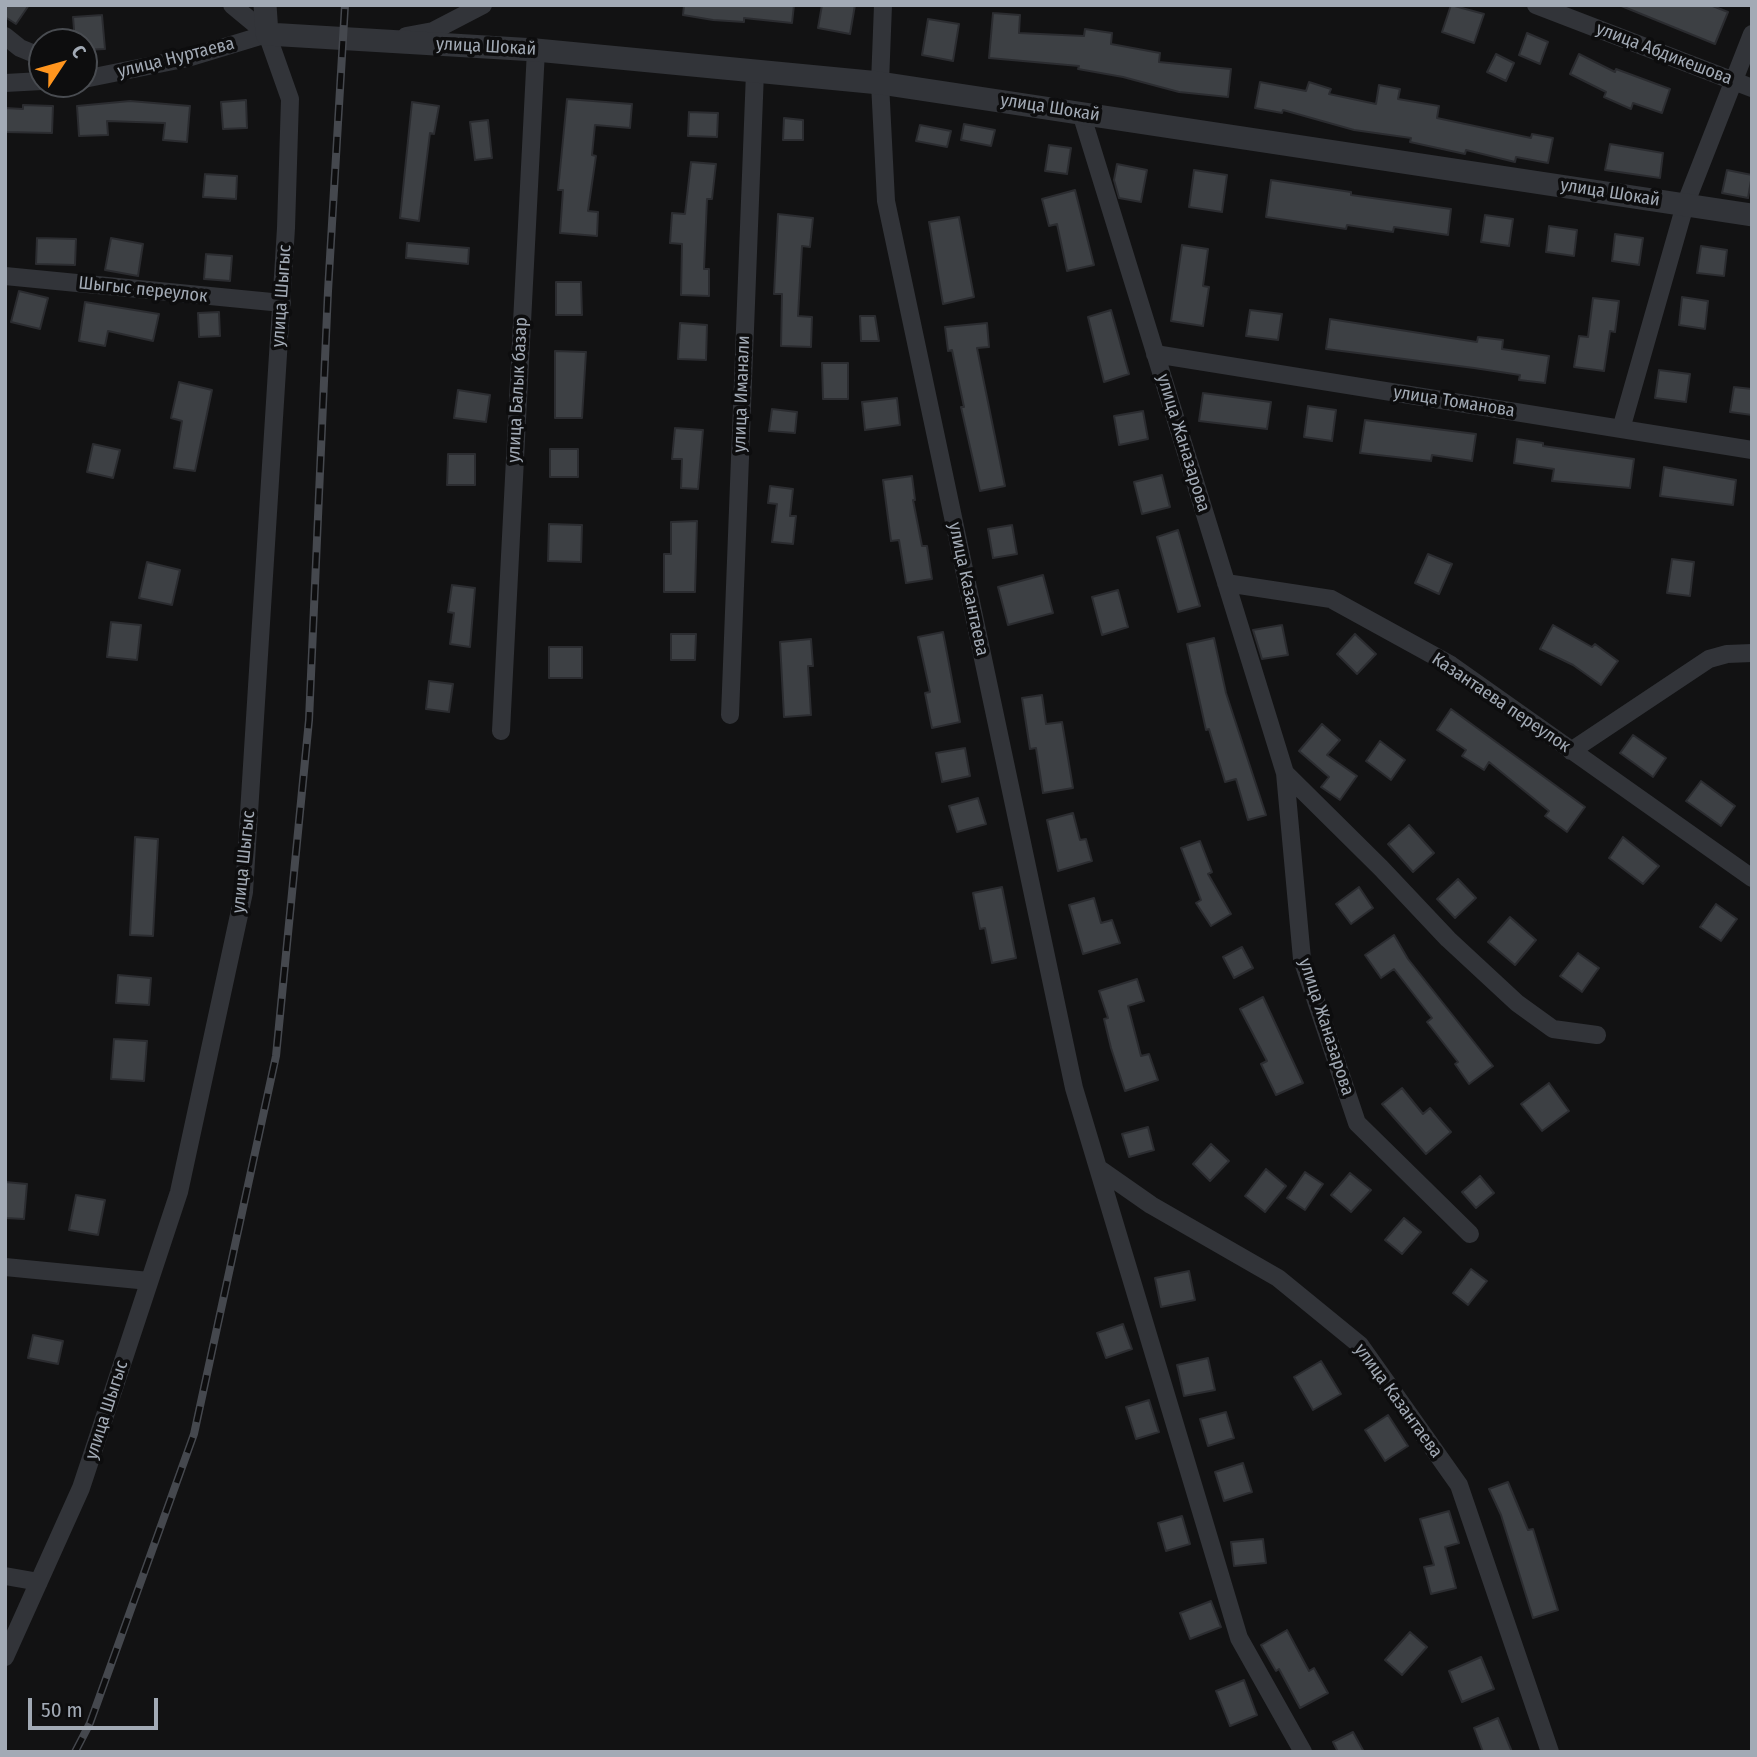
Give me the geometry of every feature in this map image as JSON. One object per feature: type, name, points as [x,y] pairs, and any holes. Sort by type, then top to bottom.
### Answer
[{"type":"street","points":[[232,5],[267,34]]},
{"type":"street","points":[[265,5],[267,34]]},
{"type":"street","points":[[377,41],[433,31],[483,5]]},
{"type":"street","name":"улица Казантаева","points":[[883,5],[880,83],[886,201],[1074,1088],[1239,1638],[1303,1752]]},
{"type":"street","name":"улица Абдикешова","points":[[1536,5],[1752,88]]},
{"type":"street","name":"улица Шокай","points":[[267,34],[536,50],[880,83],[1752,215]]},
{"type":"street","name":"улица Нуртаева","points":[[98,75],[188,58],[267,34]]},
{"type":"street","name":"улица Шыгыс","points":[[5,1657],[81,1488],[179,1192],[244,892],[282,303],[290,99],[267,34]]},
{"type":"street","points":[[1621,429],[1685,205],[1752,34]]},
{"type":"street","points":[[5,36],[28,51]]},
{"type":"street","name":"улица Балык базар","points":[[501,731],[536,50]]},
{"type":"street","name":"улица Иманали","points":[[730,715],[755,72]]},
{"type":"street","points":[[5,83],[28,82]]},
{"type":"street","name":"улица Жаназарова","points":[[1081,113],[1285,773],[1302,959],[1357,1123],[1470,1234]]},
{"type":"street","name":"Шыгыс переулок","points":[[5,276],[282,303]]},
{"type":"street","name":"улица Томанова","points":[[1155,355],[1752,450]]},
{"type":"street","name":"Казантаева переулок","points":[[1226,583],[1331,599],[1451,665],[1752,878]]},
{"type":"street","points":[[1571,751],[1709,659],[1727,654],[1752,653]]},
{"type":"street","name":"улица Жаназарова","points":[[1285,773],[1381,867],[1448,939],[1517,1003],[1553,1029],[1597,1035]]},
{"type":"street","name":"улица Казантаева","points":[[1098,1168],[1151,1205],[1278,1278],[1360,1345],[1459,1485],[1550,1752]]},
{"type":"street","points":[[5,1267],[149,1281]]},
{"type":"street","points":[[5,1576],[39,1582]]},
{"type":"building","points":[[5,5],[29,5],[16,24],[5,17]]},
{"type":"building","points":[[684,5],[794,5],[792,23],[744,18],[744,22],[713,20],[683,15]]},
{"type":"building","points":[[822,5],[855,5],[850,34],[818,28]]},
{"type":"building","points":[[1451,5],[1484,14],[1474,43],[1442,32]]},
{"type":"building","points":[[1619,5],[1710,5],[1728,12],[1715,44]]},
{"type":"building","points":[[993,13],[1020,15],[1019,33],[1084,36],[1085,29],[1112,33],[1111,44],[1160,53],[1159,62],[1231,69],[1228,97],[1179,92],[1123,77],[1078,69],[1079,66],[989,58]]},
{"type":"building","points":[[102,15],[105,49],[98,49],[98,28],[74,28],[73,17]]},
{"type":"building","points":[[928,19],[959,24],[953,61],[922,55]]},
{"type":"building","points":[[1527,33],[1548,42],[1540,64],[1519,55]]},
{"type":"building","points":[[1496,54],[1514,63],[1506,81],[1487,72]]},
{"type":"building","points":[[1579,54],[1615,72],[1616,69],[1670,89],[1662,113],[1633,103],[1631,109],[1604,97],[1606,92],[1570,74]]},
{"type":"building","points":[[1260,82],[1306,91],[1309,82],[1331,89],[1329,94],[1376,104],[1379,85],[1400,89],[1398,99],[1439,106],[1437,118],[1531,138],[1532,134],[1553,138],[1548,163],[1516,157],[1515,162],[1466,150],[1465,154],[1410,142],[1411,138],[1354,130],[1283,110],[1282,113],[1255,108]]},
{"type":"building","points":[[567,99],[632,104],[630,128],[595,125],[592,155],[596,156],[588,211],[598,212],[597,236],[560,233],[563,190],[558,190]]},
{"type":"building","points":[[246,100],[247,128],[223,129],[221,102]]},
{"type":"building","points":[[130,101],[190,106],[187,142],[163,140],[165,123],[107,121],[108,135],[79,136],[77,106]]},
{"type":"building","points":[[412,102],[439,106],[434,134],[430,133],[419,221],[400,218]]},
{"type":"building","points":[[23,105],[53,106],[52,133],[5,132],[5,108],[23,109]]},
{"type":"building","points":[[689,112],[718,113],[717,137],[688,136]]},
{"type":"building","points":[[784,118],[803,120],[803,140],[783,140]]},
{"type":"building","points":[[488,120],[492,158],[475,160],[470,122]]},
{"type":"building","points":[[964,124],[995,130],[991,146],[961,140]]},
{"type":"building","points":[[920,125],[951,131],[947,147],[916,141]]},
{"type":"building","points":[[1610,144],[1663,153],[1660,178],[1605,170]]},
{"type":"building","points":[[1049,145],[1071,148],[1067,174],[1045,171]]},
{"type":"building","points":[[691,162],[716,164],[712,199],[707,199],[704,269],[709,269],[709,296],[681,295],[682,244],[670,243],[672,213],[685,214]]},
{"type":"building","points":[[1117,164],[1147,170],[1141,202],[1119,198],[1114,180]]},
{"type":"building","points":[[1194,170],[1227,175],[1222,212],[1189,207]]},
{"type":"building","points":[[1727,170],[1752,175],[1748,198],[1722,193]]},
{"type":"building","points":[[205,174],[237,176],[236,199],[203,197]]},
{"type":"building","points":[[1271,180],[1451,209],[1448,235],[1394,227],[1393,232],[1347,225],[1346,229],[1266,217]]},
{"type":"building","points":[[1075,190],[1094,265],[1067,271],[1057,224],[1049,226],[1042,199]]},
{"type":"building","points":[[778,214],[813,218],[810,247],[802,246],[798,316],[812,317],[811,347],[781,346],[782,294],[774,294]]},
{"type":"building","points":[[1485,215],[1513,219],[1509,246],[1481,242]]},
{"type":"building","points":[[959,217],[974,297],[943,304],[929,222]]},
{"type":"building","points":[[1549,226],[1577,230],[1574,256],[1546,252]]},
{"type":"building","points":[[1615,234],[1643,238],[1639,265],[1612,261]]},
{"type":"building","points":[[37,238],[76,239],[75,265],[36,264]]},
{"type":"building","points":[[111,238],[143,244],[138,276],[105,270]]},
{"type":"building","points":[[407,243],[469,248],[468,264],[406,258]]},
{"type":"building","points":[[1182,245],[1208,249],[1203,286],[1209,287],[1203,326],[1171,321]]},
{"type":"building","points":[[1701,246],[1727,250],[1724,276],[1697,273]]},
{"type":"building","points":[[206,254],[232,256],[230,281],[204,279]]},
{"type":"building","points":[[556,282],[581,282],[582,315],[556,315]]},
{"type":"building","points":[[19,291],[48,298],[40,329],[11,322]]},
{"type":"building","points":[[1682,297],[1708,301],[1705,329],[1679,325]]},
{"type":"building","points":[[1593,298],[1619,301],[1615,332],[1610,331],[1604,371],[1574,367],[1579,336],[1588,337]]},
{"type":"building","points":[[85,302],[159,314],[153,341],[108,331],[105,346],[79,341]]},
{"type":"building","points":[[1111,310],[1129,374],[1104,382],[1088,317]]},
{"type":"building","points":[[1250,310],[1282,314],[1278,340],[1246,336]]},
{"type":"building","points":[[219,312],[220,336],[199,337],[198,313]]},
{"type":"building","points":[[860,316],[875,316],[879,341],[861,341]]},
{"type":"building","points":[[1330,319],[1477,342],[1478,337],[1503,340],[1502,349],[1549,356],[1545,383],[1519,380],[1520,375],[1326,349]]},
{"type":"building","points":[[680,323],[707,325],[706,360],[678,359]]},
{"type":"building","points":[[987,323],[989,347],[977,348],[1005,486],[980,491],[945,327]]},
{"type":"building","points":[[555,351],[586,352],[582,418],[555,418]]},
{"type":"building","points":[[822,363],[848,363],[848,399],[823,399]]},
{"type":"building","points":[[1659,370],[1690,374],[1686,402],[1655,398]]},
{"type":"building","points":[[179,382],[212,390],[195,471],[174,468],[182,421],[171,418]]},
{"type":"building","points":[[1734,387],[1752,389],[1752,415],[1730,412]]},
{"type":"building","points":[[458,390],[490,395],[486,422],[454,418]]},
{"type":"building","points":[[1203,393],[1271,402],[1267,429],[1199,421]]},
{"type":"building","points":[[897,398],[900,425],[865,430],[862,402]]},
{"type":"building","points":[[1308,406],[1336,410],[1332,441],[1304,437]]},
{"type":"building","points":[[772,409],[797,412],[795,433],[769,431]]},
{"type":"building","points":[[1143,411],[1148,439],[1119,445],[1114,416]]},
{"type":"building","points":[[1365,420],[1476,434],[1472,461],[1432,455],[1431,461],[1360,453]]},
{"type":"building","points":[[675,428],[703,430],[698,489],[681,488],[682,459],[672,459]]},
{"type":"building","points":[[1517,439],[1543,443],[1543,446],[1634,459],[1630,488],[1552,481],[1554,469],[1514,463]]},
{"type":"building","points":[[93,444],[120,450],[113,478],[87,472]]},
{"type":"building","points":[[550,449],[578,449],[578,477],[550,477]]},
{"type":"building","points":[[448,454],[475,454],[475,485],[447,485]]},
{"type":"building","points":[[1664,467],[1736,480],[1733,505],[1660,496]]},
{"type":"building","points":[[1162,475],[1170,507],[1142,514],[1134,482]]},
{"type":"building","points":[[912,476],[913,500],[922,546],[927,546],[932,579],[906,583],[899,540],[891,541],[883,480]]},
{"type":"building","points":[[770,486],[793,489],[790,516],[796,516],[793,544],[772,542],[777,504],[768,503]]},
{"type":"building","points":[[697,521],[695,592],[664,592],[664,554],[671,554],[671,522]]},
{"type":"building","points":[[549,524],[582,525],[581,562],[548,561]]},
{"type":"building","points":[[1012,525],[1017,554],[993,558],[988,529]]},
{"type":"building","points":[[1178,530],[1200,606],[1178,612],[1157,537]]},
{"type":"building","points":[[1428,554],[1452,564],[1439,594],[1415,583]]},
{"type":"building","points":[[1672,559],[1694,562],[1690,596],[1667,593]]},
{"type":"building","points":[[147,562],[180,570],[172,605],[139,598]]},
{"type":"building","points":[[1043,575],[1053,613],[1008,625],[998,587]]},
{"type":"building","points":[[452,585],[475,588],[470,647],[450,644],[454,613],[448,612]]},
{"type":"building","points":[[1118,590],[1128,627],[1102,635],[1092,597]]},
{"type":"building","points":[[111,622],[141,625],[137,660],[107,657]]},
{"type":"building","points":[[1282,625],[1288,655],[1262,659],[1253,630]]},
{"type":"building","points":[[1553,625],[1592,647],[1595,644],[1618,661],[1601,685],[1573,665],[1540,649]]},
{"type":"building","points":[[943,632],[960,722],[932,728],[925,693],[930,692],[918,637]]},
{"type":"building","points":[[671,634],[696,634],[695,660],[671,660]]},
{"type":"building","points":[[1355,634],[1376,654],[1357,674],[1337,654]]},
{"type":"building","points":[[1214,638],[1226,693],[1266,815],[1248,820],[1236,779],[1225,782],[1209,729],[1206,730],[1187,644]]},
{"type":"building","points":[[811,639],[813,666],[808,666],[811,715],[784,717],[780,642]]},
{"type":"building","points":[[549,647],[582,647],[582,678],[549,678]]},
{"type":"building","points":[[429,681],[453,684],[449,712],[426,709]]},
{"type":"building","points":[[1042,695],[1046,724],[1062,722],[1073,788],[1043,793],[1036,748],[1030,749],[1022,698]]},
{"type":"building","points":[[1451,709],[1585,807],[1567,832],[1545,816],[1549,811],[1489,762],[1484,770],[1462,756],[1466,750],[1437,730]]},
{"type":"building","points":[[1322,724],[1340,740],[1327,755],[1357,776],[1340,800],[1321,787],[1329,777],[1299,751]]},
{"type":"building","points":[[1633,735],[1666,758],[1653,777],[1620,753]]},
{"type":"building","points":[[1380,741],[1405,760],[1391,780],[1366,761]]},
{"type":"building","points":[[965,748],[970,776],[942,782],[936,753]]},
{"type":"building","points":[[1701,781],[1735,806],[1721,826],[1686,801]]},
{"type":"building","points":[[978,798],[986,824],[957,832],[949,806]]},
{"type":"building","points":[[1073,813],[1080,840],[1086,839],[1092,861],[1058,871],[1047,820]]},
{"type":"building","points":[[1409,825],[1434,853],[1413,872],[1388,844]]},
{"type":"building","points":[[135,837],[158,839],[153,936],[130,935]]},
{"type":"building","points":[[1623,837],[1659,866],[1643,884],[1609,858]]},
{"type":"building","points":[[1200,841],[1212,872],[1208,874],[1231,914],[1211,926],[1196,903],[1201,900],[1181,848]]},
{"type":"building","points":[[1458,879],[1476,898],[1455,918],[1437,899]]},
{"type":"building","points":[[1002,887],[1016,958],[992,963],[985,928],[980,929],[973,893]]},
{"type":"building","points":[[1359,887],[1373,908],[1351,924],[1336,904]]},
{"type":"building","points":[[1094,898],[1101,923],[1112,920],[1120,943],[1083,954],[1069,905]]},
{"type":"building","points":[[1716,904],[1737,919],[1721,941],[1700,927]]},
{"type":"building","points":[[1510,917],[1536,940],[1515,965],[1488,942]]},
{"type":"building","points":[[1394,935],[1408,959],[1493,1066],[1469,1084],[1455,1064],[1458,1062],[1427,1022],[1432,1018],[1394,969],[1381,978],[1365,955]]},
{"type":"building","points":[[1242,947],[1253,968],[1234,978],[1223,957]]},
{"type":"building","points":[[1578,953],[1599,968],[1582,992],[1560,976]]},
{"type":"building","points":[[118,975],[151,978],[149,1005],[116,1003]]},
{"type":"building","points":[[1137,979],[1144,1001],[1128,1006],[1141,1056],[1149,1054],[1158,1080],[1125,1091],[1111,1048],[1104,1019],[1108,1018],[1099,991]]},
{"type":"building","points":[[1263,997],[1303,1083],[1276,1095],[1261,1064],[1267,1061],[1240,1009]]},
{"type":"building","points":[[114,1039],[147,1041],[144,1081],[111,1079]]},
{"type":"building","points":[[1549,1083],[1569,1111],[1542,1131],[1521,1104]]},
{"type":"building","points":[[1402,1088],[1423,1114],[1430,1108],[1451,1132],[1426,1154],[1382,1104]]},
{"type":"building","points":[[1148,1127],[1154,1150],[1129,1157],[1122,1134]]},
{"type":"building","points":[[1211,1144],[1229,1161],[1210,1181],[1193,1164]]},
{"type":"building","points":[[1266,1169],[1286,1186],[1265,1212],[1245,1196]]},
{"type":"building","points":[[1305,1172],[1323,1184],[1305,1210],[1287,1198]]},
{"type":"building","points":[[1350,1173],[1371,1190],[1351,1212],[1331,1195]]},
{"type":"building","points":[[1480,1176],[1494,1193],[1476,1208],[1462,1192]]},
{"type":"building","points":[[5,1182],[27,1184],[24,1219],[5,1218]]},
{"type":"building","points":[[76,1195],[105,1200],[98,1235],[69,1230]]},
{"type":"building","points":[[1404,1218],[1421,1232],[1402,1254],[1385,1240]]},
{"type":"building","points":[[1471,1269],[1487,1281],[1468,1305],[1453,1293]]},
{"type":"building","points":[[1189,1271],[1195,1300],[1161,1307],[1155,1278]]},
{"type":"building","points":[[1123,1324],[1132,1349],[1106,1358],[1097,1333]]},
{"type":"building","points":[[33,1335],[63,1341],[58,1364],[28,1358]]},
{"type":"building","points":[[1208,1358],[1215,1390],[1184,1396],[1177,1365]]},
{"type":"building","points":[[1321,1361],[1341,1394],[1313,1410],[1294,1377]]},
{"type":"building","points":[[1149,1400],[1159,1432],[1136,1439],[1126,1407]]},
{"type":"building","points":[[1226,1412],[1234,1438],[1208,1446],[1200,1419]]},
{"type":"building","points":[[1388,1415],[1408,1446],[1385,1461],[1365,1430]]},
{"type":"building","points":[[1243,1463],[1252,1492],[1224,1501],[1215,1472]]},
{"type":"building","points":[[1508,1482],[1528,1530],[1533,1529],[1558,1610],[1533,1618],[1501,1515],[1489,1489]]},
{"type":"building","points":[[1449,1511],[1459,1543],[1445,1547],[1456,1588],[1431,1594],[1424,1567],[1434,1565],[1420,1519]]},
{"type":"building","points":[[1182,1516],[1190,1544],[1166,1551],[1158,1523]]},
{"type":"building","points":[[1263,1539],[1266,1563],[1234,1566],[1231,1542]]},
{"type":"building","points":[[1211,1601],[1221,1627],[1190,1639],[1180,1613]]},
{"type":"building","points":[[1287,1630],[1309,1671],[1314,1668],[1328,1693],[1300,1708],[1279,1669],[1276,1671],[1261,1645]]},
{"type":"building","points":[[1410,1632],[1427,1647],[1402,1675],[1385,1660]]},
{"type":"building","points":[[1481,1657],[1494,1689],[1462,1702],[1449,1671]]},
{"type":"building","points":[[1244,1680],[1257,1715],[1230,1726],[1216,1691]]},
{"type":"building","points":[[1498,1718],[1512,1752],[1483,1752],[1474,1728]]},
{"type":"building","points":[[1353,1732],[1364,1752],[1338,1752],[1333,1742]]},
{"type":"railway","points":[[75,1752],[90,1723],[194,1434],[276,1056],[309,720],[328,291],[345,5]]}]
